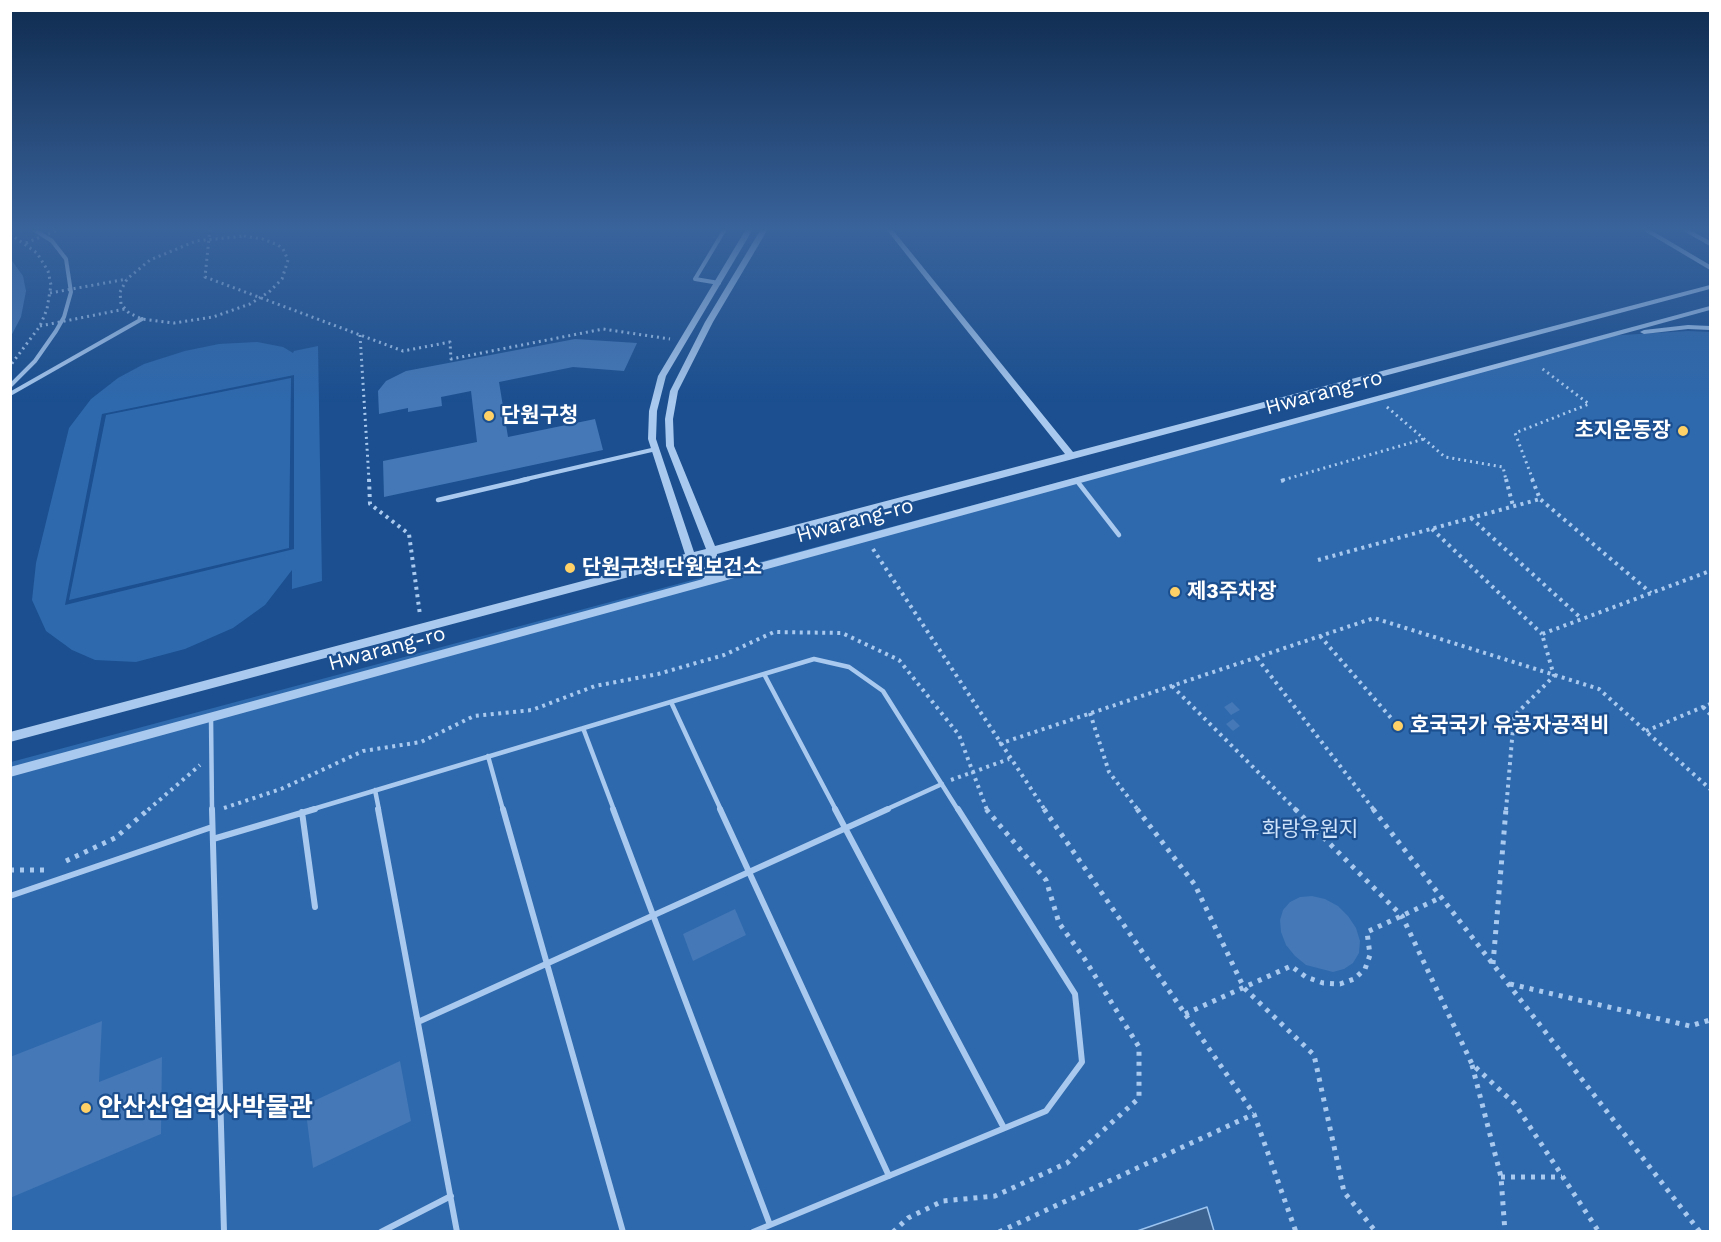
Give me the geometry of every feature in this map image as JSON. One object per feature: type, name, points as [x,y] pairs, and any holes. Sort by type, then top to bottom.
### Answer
[{"type":"street","points":[[710,581],[691,557],[652,439],[653,411],[662,376],[717,287]]},
{"type":"street","points":[[710,581],[712,551],[670,446],[669,419],[674,391],[730,287]]},
{"type":"street","points":[[935,287],[1071,456]]},
{"type":"street","name":"Hwarang-ro","points":[[10,736],[1710,287]]},
{"type":"street","name":"Hwarang-ro","points":[[10,772],[1710,308]]},
{"type":"street","points":[[1602,337],[1688,327],[1710,328]]},
{"type":"lane","points":[[10,386],[35,361],[56,331],[64,317],[71,287]]},
{"type":"lane","points":[[10,394],[142,319]]},
{"type":"lane","points":[[438,500],[656,449]]},
{"type":"lane","points":[[1077,481],[1119,535]]},
{"type":"lane","points":[[213,838],[814,659],[849,667],[883,691],[1075,994],[1082,1062],[1046,1111],[753,1232]]},
{"type":"lane","points":[[764,674],[1004,1128]]},
{"type":"lane","points":[[671,702],[889,1176]]},
{"type":"lane","points":[[211,717],[210,757],[224,1232]]},
{"type":"lane","points":[[583,728],[770,1225]]},
{"type":"lane","points":[[488,756],[624,1232]]},
{"type":"lane","points":[[418,1022],[942,784]]},
{"type":"lane","points":[[375,790],[457,1232]]},
{"type":"lane","points":[[302,812],[315,907]]},
{"type":"lane","points":[[10,896],[212,827]]},
{"type":"lane","points":[[381,1232],[451,1196]]},
{"type":"path","points":[[10,366],[40,326],[51,293],[50,287]]},
{"type":"path","points":[[51,293],[84,287]]},
{"type":"path","points":[[124,287],[120,298],[125,309],[142,319],[163,323],[200,320],[238,309],[260,298],[274,287]]},
{"type":"path","points":[[232,287],[402,351],[450,342],[451,359],[603,329],[683,341]]},
{"type":"path","points":[[40,326],[125,309]]},
{"type":"path","points":[[360,335],[370,504],[409,534],[422,627]]},
{"type":"path","points":[[1527,358],[1589,404],[1515,434],[1540,499],[1651,593]]},
{"type":"path","points":[[1377,399],[1445,457],[1503,467],[1513,506]]},
{"type":"path","points":[[1281,481],[1424,439]]},
{"type":"path","points":[[1318,560],[1540,499]]},
{"type":"path","points":[[1471,518],[1582,619]]},
{"type":"path","points":[[1432,528],[1542,634],[1554,676]]},
{"type":"path","points":[[866,538],[1009,759],[1254,1114],[1296,1232]]},
{"type":"path","points":[[1542,634],[1710,570]]},
{"type":"path","points":[[999,744],[1374,618],[1599,689],[1710,789]]},
{"type":"path","points":[[1320,636],[1398,726]]},
{"type":"path","points":[[1257,657],[1700,1232]]},
{"type":"path","points":[[1493,964],[1514,716],[1554,676]]},
{"type":"path","points":[[1172,686],[1402,916],[1472,1064],[1501,1177],[1506,1232]]},
{"type":"path","points":[[1646,731],[1710,704]]},
{"type":"path","points":[[1703,707],[1710,714]]},
{"type":"path","points":[[1090,713],[1109,772],[1195,885],[1244,988],[1314,1055],[1344,1192],[1376,1232]]},
{"type":"path","points":[[59,865],[115,838],[210,757]]},
{"type":"path","points":[[942,784],[1009,759]]},
{"type":"path","points":[[10,870],[50,870]]},
{"type":"path","points":[[1185,1014],[1291,966],[1306,977],[1323,983],[1340,984],[1354,979],[1365,969],[1370,955],[1367,932],[1442,897]]},
{"type":"path","points":[[1509,983],[1690,1026],[1710,1020]]},
{"type":"path","points":[[1472,1064],[1515,1104],[1599,1232]]},
{"type":"path","points":[[999,1232],[1254,1114]]},
{"type":"path","points":[[1501,1177],[1562,1177]]},
{"type":"green space","name":"화랑유원지","points":[[1688,331],[1710,332],[1710,1231],[11,1232],[11,762],[1606,336]]},
{"type":"green space","points":[[257,342],[283,347],[293,353],[318,346],[322,581],[292,589],[292,570],[265,605],[233,628],[185,649],[136,662],[95,660],[72,650],[46,631],[32,600],[36,563],[69,428],[91,399],[118,378],[144,364],[185,351],[219,344]],"holes":[[[294,375],[294,549],[65,605],[102,414]]]},
{"type":"green space","points":[[291,378],[289,548],[69,600],[106,415]]},
{"type":"shaded area","points":[[1207,1207],[1214,1231],[1137,1231]]},
{"type":"building","points":[[10,287],[25,287],[21,317],[10,338]]},
{"type":"building","name":"단원구청","points":[[575,339],[637,343],[624,371],[573,367],[499,382],[508,437],[595,419],[603,450],[384,497],[383,461],[477,442],[471,391],[441,397],[442,406],[408,412],[408,408],[379,414],[378,391],[386,381],[406,371]]},
{"type":"building","points":[[1232,702],[1240,710],[1231,715],[1224,707]]},
{"type":"building","points":[[1233,719],[1240,726],[1233,731],[1226,724]]},
{"type":"building","points":[[1312,896],[1325,899],[1338,906],[1356,928],[1360,941],[1359,953],[1353,963],[1344,969],[1333,972],[1306,965],[1286,945],[1281,932],[1280,920],[1283,910],[1290,902],[1300,897]]},
{"type":"building","points":[[735,909],[746,935],[693,961],[683,934]]},
{"type":"building","name":"안산산업역사박물관","points":[[102,1021],[99,1082],[162,1057],[161,1134],[10,1198],[10,1057]]},
{"type":"building","points":[[400,1061],[411,1121],[313,1168],[305,1105]]},
{"type":"place","name":"단원구청","points":[[489,416]]},
{"type":"place","name":"초지운동장","points":[[1683,431]]},
{"type":"place","name":"단원구청.단원보건소","points":[[570,568]]},
{"type":"place","name":"제3주차장","points":[[1175,592]]},
{"type":"place","name":"호국국가 유공자공적비","points":[[1398,726]]},
{"type":"place","name":"안산산업역사박물관","points":[[86,1108]]}]
